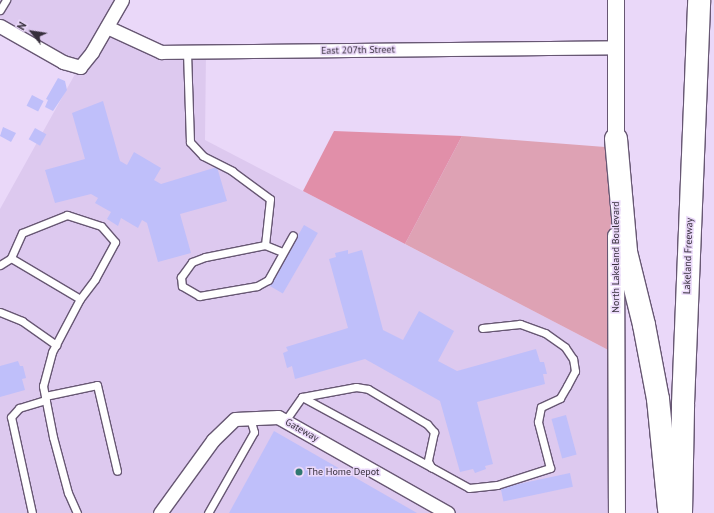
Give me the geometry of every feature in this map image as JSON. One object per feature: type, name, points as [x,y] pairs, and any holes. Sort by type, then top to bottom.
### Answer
[{"type":"highway","name":"Lakeland Freeway","points":[[681,513],[683,389],[699,0]]},
{"type":"highway","points":[[616,139],[626,252],[644,325],[658,399],[670,513]]},
{"type":"street","points":[[0,26],[63,62],[80,67],[107,27],[122,0]]},
{"type":"street","name":"North Lakeland Boulevard","points":[[616,0],[617,513]]},
{"type":"street","name":"East 207th Street","points":[[107,27],[161,52],[616,47]]},
{"type":"street","name":"Gateway","points":[[160,513],[213,440],[235,419],[278,417],[448,513]]},
{"type":"lane","points":[[0,10],[6,0]]},
{"type":"lane","points":[[187,52],[190,142],[203,156],[232,171],[270,199],[266,245]]},
{"type":"lane","points":[[0,265],[11,258],[22,233],[67,215],[101,226],[115,242],[95,279],[80,299],[56,345],[43,386],[68,493],[77,513]]},
{"type":"lane","points":[[282,252],[266,245],[206,257],[192,262],[181,277],[182,286],[198,296],[257,286],[268,280],[282,252],[293,235]]},
{"type":"lane","points":[[11,258],[80,299]]},
{"type":"lane","points":[[0,312],[22,321],[56,345]]},
{"type":"lane","points":[[302,397],[469,488],[497,486],[550,468],[538,422],[541,407],[560,398],[575,371],[573,358],[565,347],[544,333],[520,324],[482,328]]},
{"type":"lane","points":[[32,513],[10,417],[19,408],[46,398],[97,385],[117,471]]},
{"type":"lane","points":[[286,421],[302,397],[356,387],[368,389],[427,424],[434,432],[433,447],[428,461],[431,467]]},
{"type":"lane","points":[[208,513],[254,432],[250,418]]},
{"type":"shaded area","points":[[0,0],[122,0],[107,27],[161,52],[206,52],[205,140],[616,354],[617,513],[0,513],[0,209],[79,67],[0,26]]},
{"type":"shaded area","points":[[334,131],[462,136],[405,244],[303,191]]},
{"type":"shaded area","points":[[462,136],[618,148],[616,354],[405,244]]},
{"type":"building","points":[[58,78],[65,81],[67,90],[53,111],[45,107],[48,100],[46,99]]},
{"type":"building","points":[[32,95],[44,101],[38,112],[27,106]]},
{"type":"building","points":[[103,101],[120,161],[127,165],[134,152],[161,168],[154,180],[161,184],[217,167],[227,201],[180,214],[191,253],[158,262],[147,223],[142,220],[138,228],[121,218],[118,226],[107,219],[111,212],[95,203],[98,198],[91,194],[55,203],[45,170],[85,159],[72,113]]},
{"type":"building","points":[[3,127],[16,133],[11,142],[0,136]]},
{"type":"building","points":[[35,128],[46,134],[40,146],[29,139]]},
{"type":"building","points":[[304,225],[318,233],[283,294],[269,286]]},
{"type":"building","points":[[348,250],[348,254],[362,250],[383,330],[403,340],[419,311],[454,331],[438,361],[457,371],[536,349],[540,362],[544,362],[547,374],[543,374],[545,384],[477,402],[493,464],[485,466],[486,469],[475,473],[473,469],[460,472],[440,401],[365,359],[295,379],[292,366],[287,368],[283,353],[288,351],[286,347],[348,328],[329,259],[336,257],[335,253]]},
{"type":"building","points":[[18,361],[20,366],[23,366],[26,378],[22,379],[25,390],[0,397],[0,366]]},
{"type":"building","points":[[566,415],[577,455],[562,458],[552,419]]},
{"type":"building","name":"The Home Depot","points":[[274,431],[417,513],[229,513]]},
{"type":"building","points":[[570,473],[573,487],[503,501],[501,488]]},
{"type":"place","name":"The Home Depot","points":[[299,472]]}]
